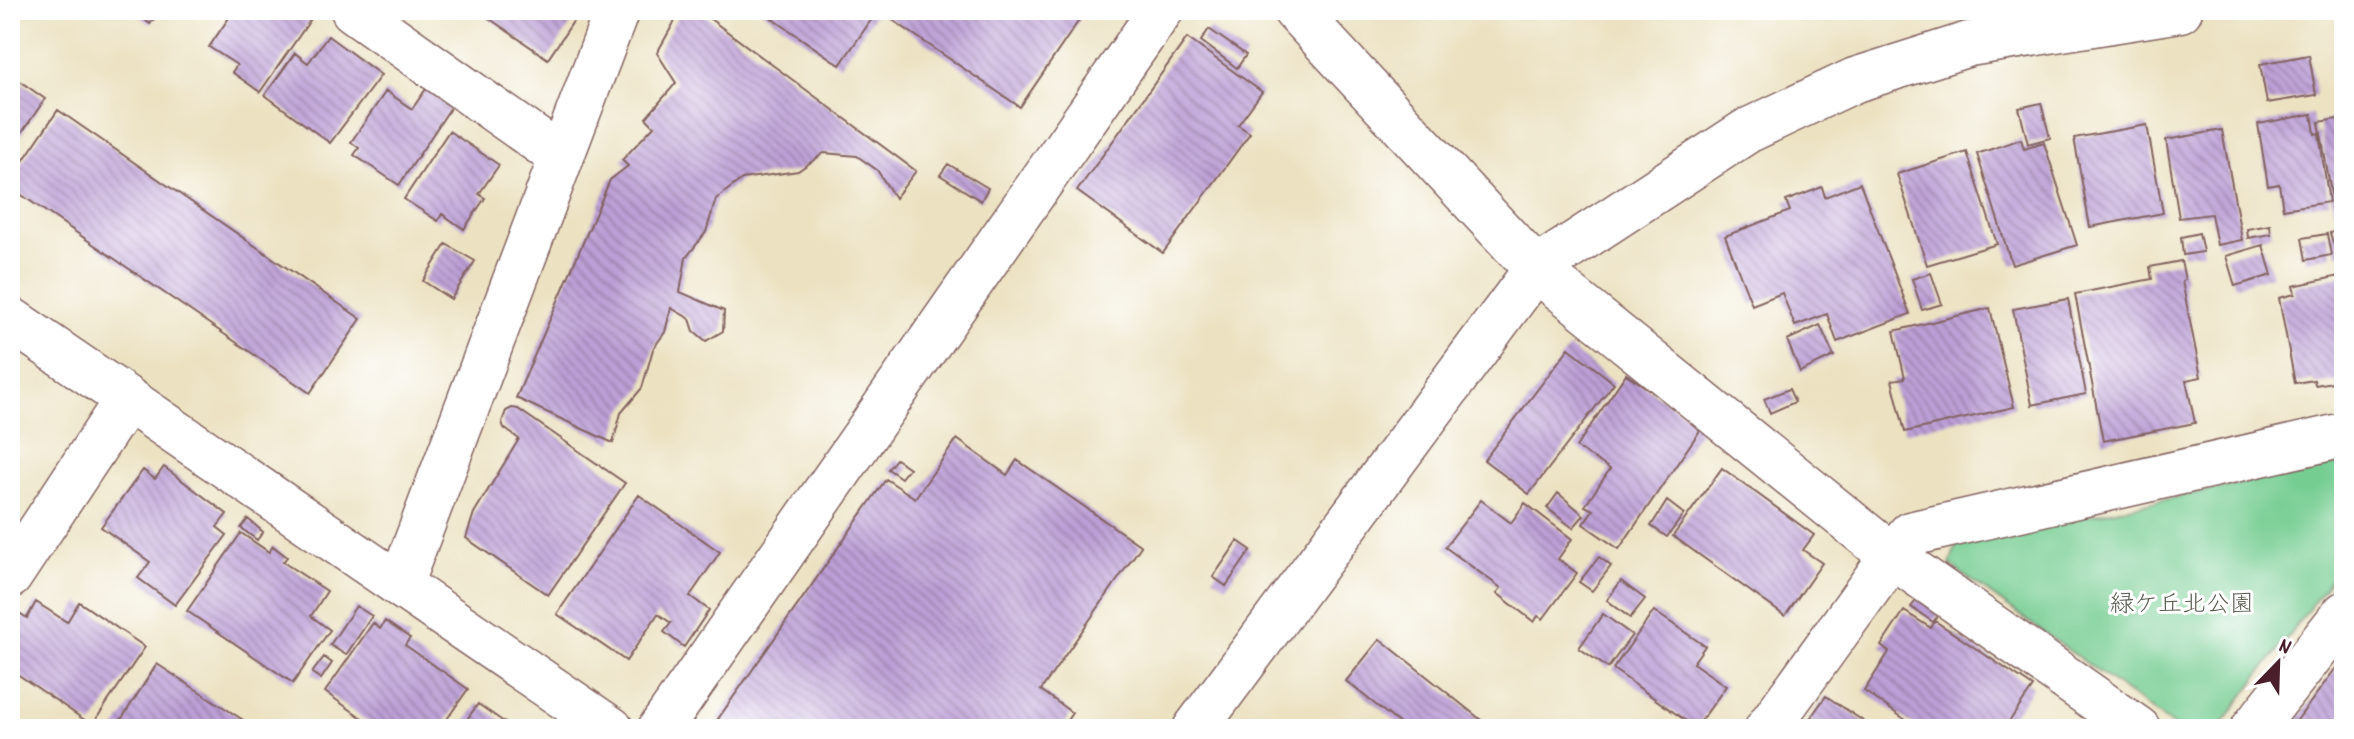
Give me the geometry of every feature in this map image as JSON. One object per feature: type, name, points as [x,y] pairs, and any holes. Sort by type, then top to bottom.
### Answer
[{"type":"street","points":[[353,10],[561,157]]},
{"type":"street","points":[[400,585],[617,10]]},
{"type":"street","points":[[660,729],[1161,10]]},
{"type":"street","points":[[1295,10],[1536,269],[1892,556],[2138,729]]},
{"type":"street","points":[[1195,729],[1536,269],[1747,131],[1855,80],[1969,44],[2180,10]]},
{"type":"street","points":[[10,319],[611,729]]},
{"type":"street","points":[[10,576],[127,399]]},
{"type":"street","points":[[1767,729],[1910,534],[2344,435]]},
{"type":"street","points":[[2253,729],[2344,614]]},
{"type":"green space","name":"緑ケ丘北公園","points":[[2344,462],[2344,562],[2221,726],[2178,729],[1950,565],[1957,543]]},
{"type":"building","points":[[132,10],[160,10],[150,24]]},
{"type":"building","points":[[240,10],[305,10],[313,16],[260,92],[232,72],[237,65],[209,47],[233,12],[236,14]]},
{"type":"building","points":[[477,10],[572,10],[567,16],[574,20],[548,59]]},
{"type":"building","points":[[681,10],[698,10],[916,171],[895,198],[877,170],[857,156],[824,153],[798,171],[742,179],[716,199],[706,232],[686,258],[680,292],[724,311],[723,331],[706,341],[694,331],[690,319],[671,308],[665,332],[653,349],[642,388],[621,413],[613,443],[516,398],[610,180],[628,166],[622,160],[654,126],[646,118],[676,83],[657,53]]},
{"type":"building","points":[[760,10],[878,10],[840,65]]},
{"type":"building","points":[[878,10],[1086,10],[1020,107]]},
{"type":"building","points":[[1209,29],[1246,55],[1237,68],[1201,41]]},
{"type":"building","points":[[328,36],[381,75],[330,143],[265,95],[295,53],[308,63]]},
{"type":"building","points":[[1187,38],[1262,92],[1238,125],[1250,133],[1163,253],[1077,191]]},
{"type":"building","points":[[2309,55],[2316,95],[2267,103],[2260,64]]},
{"type":"building","points":[[10,74],[45,99],[10,150]]},
{"type":"building","points":[[426,89],[451,107],[399,185],[354,155],[359,148],[351,142],[386,91],[412,109]]},
{"type":"building","points":[[2041,103],[2050,138],[2028,144],[2019,108]]},
{"type":"building","points":[[58,110],[361,319],[310,393],[10,187],[10,180]]},
{"type":"building","points":[[2312,114],[2315,134],[2319,133],[2329,202],[2283,209],[2279,184],[2268,186],[2258,124]]},
{"type":"building","points":[[2344,118],[2344,209],[2334,211],[2319,122]]},
{"type":"building","points":[[2147,125],[2163,213],[2090,227],[2074,138]]},
{"type":"building","points":[[2222,130],[2242,240],[2217,245],[2211,214],[2179,218],[2166,140]]},
{"type":"building","points":[[449,131],[499,165],[479,194],[485,198],[464,229],[442,214],[438,221],[404,199]]},
{"type":"building","points":[[2021,139],[2024,149],[2044,143],[2077,245],[2012,265],[1977,154]]},
{"type":"building","points":[[1967,152],[1997,244],[1927,265],[1897,174]]},
{"type":"building","points":[[948,164],[988,188],[981,201],[940,175]]},
{"type":"building","points":[[1860,183],[1910,314],[1837,342],[1827,314],[1795,326],[1782,293],[1752,305],[1725,236],[1790,211],[1786,201],[1822,187],[1825,197]]},
{"type":"building","points":[[2270,225],[2271,234],[2248,238],[2247,229]]},
{"type":"building","points":[[2344,229],[2344,253],[2337,255],[2330,233]]},
{"type":"building","points":[[2199,233],[2203,252],[2183,255],[2181,237]]},
{"type":"building","points":[[2327,234],[2331,255],[2306,260],[2302,238]]},
{"type":"building","points":[[446,244],[475,261],[451,299],[423,281]]},
{"type":"building","points":[[2263,245],[2272,275],[2235,286],[2226,256]]},
{"type":"building","points":[[2181,261],[2185,280],[2182,281],[2201,377],[2186,380],[2195,423],[2103,441],[2075,294],[2152,279],[2150,267]]},
{"type":"building","points":[[1931,273],[1942,304],[1922,310],[1912,279]]},
{"type":"building","points":[[2344,275],[2344,380],[2315,385],[2314,380],[2295,383],[2279,298],[2295,294],[2293,286]]},
{"type":"building","points":[[2068,299],[2086,394],[2032,405],[2013,309]]},
{"type":"building","points":[[1990,308],[2014,407],[1905,432],[1892,380],[1905,378],[1894,331]]},
{"type":"building","points":[[1820,325],[1834,356],[1800,372],[1787,340]]},
{"type":"building","points":[[1569,348],[1614,383],[1529,494],[1484,460]]},
{"type":"building","points":[[1626,374],[1703,426],[1619,549],[1583,524],[1593,510],[1585,506],[1610,469],[1576,447]]},
{"type":"building","points":[[1789,389],[1795,402],[1770,413],[1764,399]]},
{"type":"building","points":[[518,409],[625,483],[548,595],[466,538],[474,513],[519,439],[504,428],[502,422],[506,411]]},
{"type":"building","points":[[957,439],[1007,475],[1017,460],[1141,546],[1041,690],[1072,713],[1061,729],[732,729],[718,719],[886,479],[915,498]]},
{"type":"building","points":[[896,459],[909,468],[901,478],[888,469]]},
{"type":"building","points":[[164,467],[227,514],[217,527],[227,535],[175,605],[138,578],[150,562],[101,527],[143,470],[155,479]]},
{"type":"building","points":[[1722,468],[1814,535],[1803,550],[1822,563],[1785,616],[1673,536]]},
{"type":"building","points":[[1558,493],[1584,515],[1573,528],[1547,508]]},
{"type":"building","points":[[639,495],[720,552],[690,596],[709,610],[684,647],[664,632],[671,623],[658,614],[626,661],[557,614]]},
{"type":"building","points":[[1481,500],[1511,523],[1525,503],[1572,539],[1558,559],[1577,573],[1543,619],[1538,616],[1534,622],[1497,593],[1501,588],[1445,547]]},
{"type":"building","points":[[1667,501],[1684,514],[1667,537],[1651,526]]},
{"type":"building","points":[[248,519],[263,532],[257,540],[241,528]]},
{"type":"building","points":[[241,533],[269,552],[273,546],[287,557],[283,562],[327,591],[311,616],[330,630],[293,683],[187,611]]},
{"type":"building","points":[[1238,541],[1251,550],[1226,586],[1213,577]]},
{"type":"building","points":[[1599,557],[1611,566],[1592,591],[1579,582]]},
{"type":"building","points":[[1621,581],[1645,599],[1630,618],[1607,600]]},
{"type":"building","points":[[1919,597],[1941,612],[1933,622],[1911,607]]},
{"type":"building","points":[[36,602],[67,622],[79,602],[145,647],[92,725],[10,669],[10,623],[18,612],[27,618]]},
{"type":"building","points":[[356,606],[372,616],[346,655],[330,645]]},
{"type":"building","points":[[1654,611],[1705,646],[1693,663],[1726,686],[1696,728],[1613,669]]},
{"type":"building","points":[[1904,611],[1931,628],[1935,621],[2033,687],[2004,729],[1919,729],[1864,691],[1889,652],[1881,646]]},
{"type":"building","points":[[1603,614],[1632,635],[1608,668],[1579,648]]},
{"type":"building","points":[[385,621],[410,638],[405,645],[468,689],[440,729],[378,729],[325,692],[373,623],[380,629]]},
{"type":"building","points":[[1380,639],[1485,723],[1479,729],[1406,729],[1346,681]]},
{"type":"building","points":[[324,657],[332,663],[321,679],[312,673]]},
{"type":"building","points":[[2344,657],[2344,729],[2304,729],[2295,723]]},
{"type":"building","points":[[157,664],[254,727],[253,729],[115,729]]},
{"type":"building","points":[[1826,696],[1871,729],[1822,729],[1809,720]]},
{"type":"building","points":[[478,704],[514,729],[460,729]]}]
